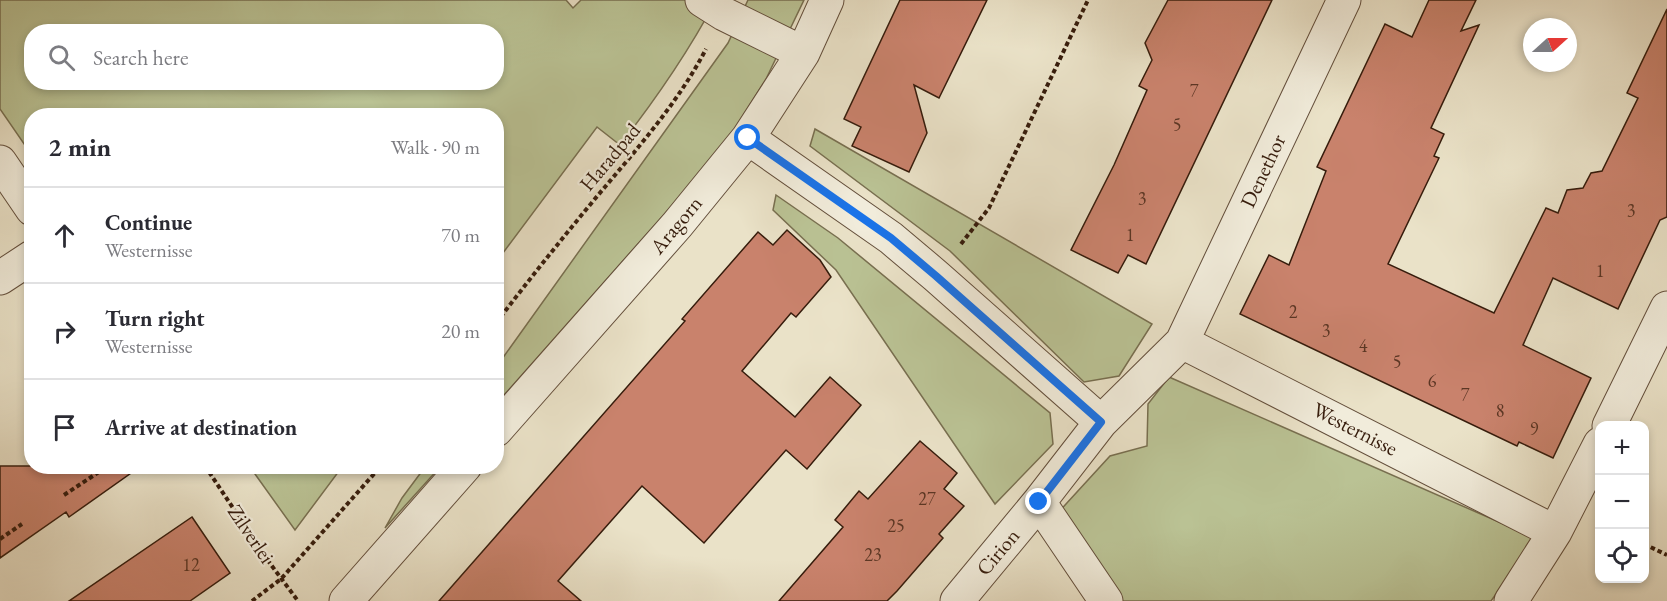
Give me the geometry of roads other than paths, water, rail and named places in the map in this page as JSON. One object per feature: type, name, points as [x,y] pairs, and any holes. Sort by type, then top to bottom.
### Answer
[{"type":"street","name":"Aragorn","points":[[504,421],[677,225],[748,138],[802,53],[827,0]]},
{"type":"street","name":"Denethor","points":[[1182,342],[1344,0]]},
{"type":"street","points":[[713,7],[802,53]]},
{"type":"street","points":[[748,138],[891,238],[1101,422]]},
{"type":"street","points":[[0,162],[24,197]]},
{"type":"street","points":[[0,278],[24,262]]},
{"type":"street","points":[[1611,421],[1667,308]]},
{"type":"street","points":[[1106,601],[1039,502],[1101,422],[1182,342]]},
{"type":"street","name":"Westernisse","points":[[1182,342],[1556,532]]},
{"type":"street","points":[[1511,601],[1556,532],[1595,452]]},
{"type":"street","points":[[346,601],[458,474]]},
{"type":"street","name":"Cirion","points":[[957,601],[1039,502]]}]
